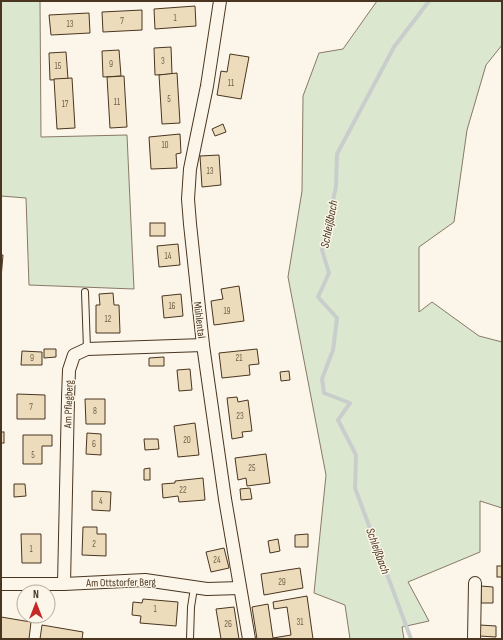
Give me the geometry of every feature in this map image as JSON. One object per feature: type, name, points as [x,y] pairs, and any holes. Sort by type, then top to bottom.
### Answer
[{"type":"street","name":"Mühlental","points":[[220,1],[201,121],[192,156],[189,187],[192,256],[203,345],[249,639]]},
{"type":"street","points":[[86,349],[203,345]]},
{"type":"street","name":"Am Pflegberg","points":[[64,584],[69,370],[74,355],[86,349]]},
{"type":"street","name":"Am Ottstorfer Berg","points":[[1,584],[64,584],[146,580],[194,588],[221,590],[240,588]]},
{"type":"street","points":[[474,639],[475,583]]},
{"type":"lane","points":[[85,292],[86,349]]},
{"type":"lane","points":[[190,639],[190,618],[194,588]]},
{"type":"green space","points":[[1,1],[40,1],[41,137],[127,135],[134,289],[29,285],[26,198],[1,196]]},
{"type":"green space","points":[[377,1],[502,1],[502,45],[486,65],[467,130],[454,222],[419,247],[419,312],[432,302],[479,336],[502,342],[502,508],[480,501],[480,552],[408,582],[429,621],[402,627],[404,639],[350,639],[345,605],[314,593],[326,475],[288,277],[302,191],[303,96],[319,53],[343,49]]},
{"type":"building","points":[[195,6],[196,26],[155,29],[154,9]]},
{"type":"building","points":[[142,10],[142,30],[103,32],[102,12]]},
{"type":"building","points":[[89,13],[90,33],[51,35],[49,15]]},
{"type":"building","points":[[171,47],[172,74],[155,75],[154,48]]},
{"type":"building","points":[[119,50],[121,76],[103,77],[102,51]]},
{"type":"building","points":[[66,52],[68,79],[50,80],[49,53]]},
{"type":"building","points":[[230,54],[249,57],[241,99],[217,95],[221,71],[227,72]]},
{"type":"building","points":[[177,73],[180,123],[162,124],[159,75]]},
{"type":"building","points":[[124,76],[127,127],[110,128],[107,77]]},
{"type":"building","points":[[72,78],[75,128],[57,129],[54,79]]},
{"type":"building","points":[[223,124],[226,132],[215,136],[212,129]]},
{"type":"building","points":[[180,134],[181,153],[176,154],[177,168],[151,169],[149,137]]},
{"type":"building","points":[[219,155],[221,185],[202,187],[200,156]]},
{"type":"building","points":[[150,223],[165,223],[165,236],[150,236]]},
{"type":"building","points":[[178,244],[180,265],[159,267],[157,246]]},
{"type":"building","points":[[1,255],[3,255],[1,278]]},
{"type":"building","points":[[239,286],[244,321],[214,325],[211,301],[223,299],[221,289]]},
{"type":"building","points":[[113,293],[114,305],[119,305],[120,333],[96,333],[96,305],[100,305],[99,294]]},
{"type":"building","points":[[181,294],[183,316],[164,318],[162,296]]},
{"type":"building","points":[[44,349],[56,349],[56,357],[44,358]]},
{"type":"building","points":[[257,349],[259,364],[249,365],[250,375],[222,378],[219,353]]},
{"type":"building","points":[[22,351],[42,352],[42,365],[21,365]]},
{"type":"building","points":[[164,357],[164,366],[149,366],[149,358]]},
{"type":"building","points":[[190,369],[192,390],[179,391],[177,370]]},
{"type":"building","points":[[289,371],[290,380],[281,381],[280,372]]},
{"type":"building","points":[[17,394],[45,395],[45,419],[17,419]]},
{"type":"building","points":[[237,397],[238,402],[248,400],[252,431],[242,432],[243,437],[232,439],[227,398]]},
{"type":"building","points":[[85,399],[105,399],[105,424],[86,424]]},
{"type":"building","points":[[195,423],[199,455],[178,457],[174,426]]},
{"type":"building","points":[[1,432],[4,432],[4,443],[1,443]]},
{"type":"building","points":[[87,433],[101,434],[101,455],[86,454]]},
{"type":"building","points":[[23,435],[52,435],[52,446],[42,446],[42,464],[23,464]]},
{"type":"building","points":[[144,439],[158,439],[159,449],[145,450]]},
{"type":"building","points":[[266,454],[270,483],[247,486],[246,478],[238,480],[235,458]]},
{"type":"building","points":[[150,468],[150,480],[144,480],[144,469]]},
{"type":"building","points":[[203,478],[205,500],[179,502],[178,496],[163,498],[162,484]]},
{"type":"building","points":[[14,484],[25,484],[26,496],[14,497]]},
{"type":"building","points":[[250,488],[252,499],[241,500],[240,489]]},
{"type":"building","points":[[92,491],[111,492],[110,511],[92,510]]},
{"type":"building","points":[[83,527],[97,527],[97,534],[106,534],[106,556],[82,555]]},
{"type":"building","points":[[21,534],[41,534],[41,563],[22,563]]},
{"type":"building","points":[[308,534],[308,547],[295,547],[295,535]]},
{"type":"building","points":[[278,539],[280,551],[270,553],[268,541]]},
{"type":"building","points":[[224,548],[229,568],[211,572],[206,552]]},
{"type":"building","points":[[497,566],[502,566],[502,577],[497,577]]},
{"type":"building","points":[[300,568],[303,588],[264,595],[261,574]]},
{"type":"building","points":[[481,586],[493,587],[493,603],[481,603]]},
{"type":"building","points":[[307,596],[313,639],[257,639],[252,607],[268,604],[273,638],[291,635],[287,607],[274,609],[273,602]]},
{"type":"building","points":[[143,599],[178,602],[176,626],[140,623],[141,616],[132,615],[133,602],[142,603]]},
{"type":"building","points":[[234,607],[239,639],[221,639],[216,609]]},
{"type":"building","points":[[1,617],[16,620],[16,624],[31,624],[29,639],[1,639]]},
{"type":"building","points":[[42,625],[83,632],[82,639],[40,639]]},
{"type":"building","points":[[480,625],[496,626],[496,637],[479,636]]},
{"type":"waterway","name":"Schleißbach","points":[[411,639],[355,488],[356,455],[338,420],[350,403],[324,393],[322,379],[333,350],[337,318],[318,297],[329,273],[322,250],[336,187],[337,154],[394,47],[429,1]]}]
